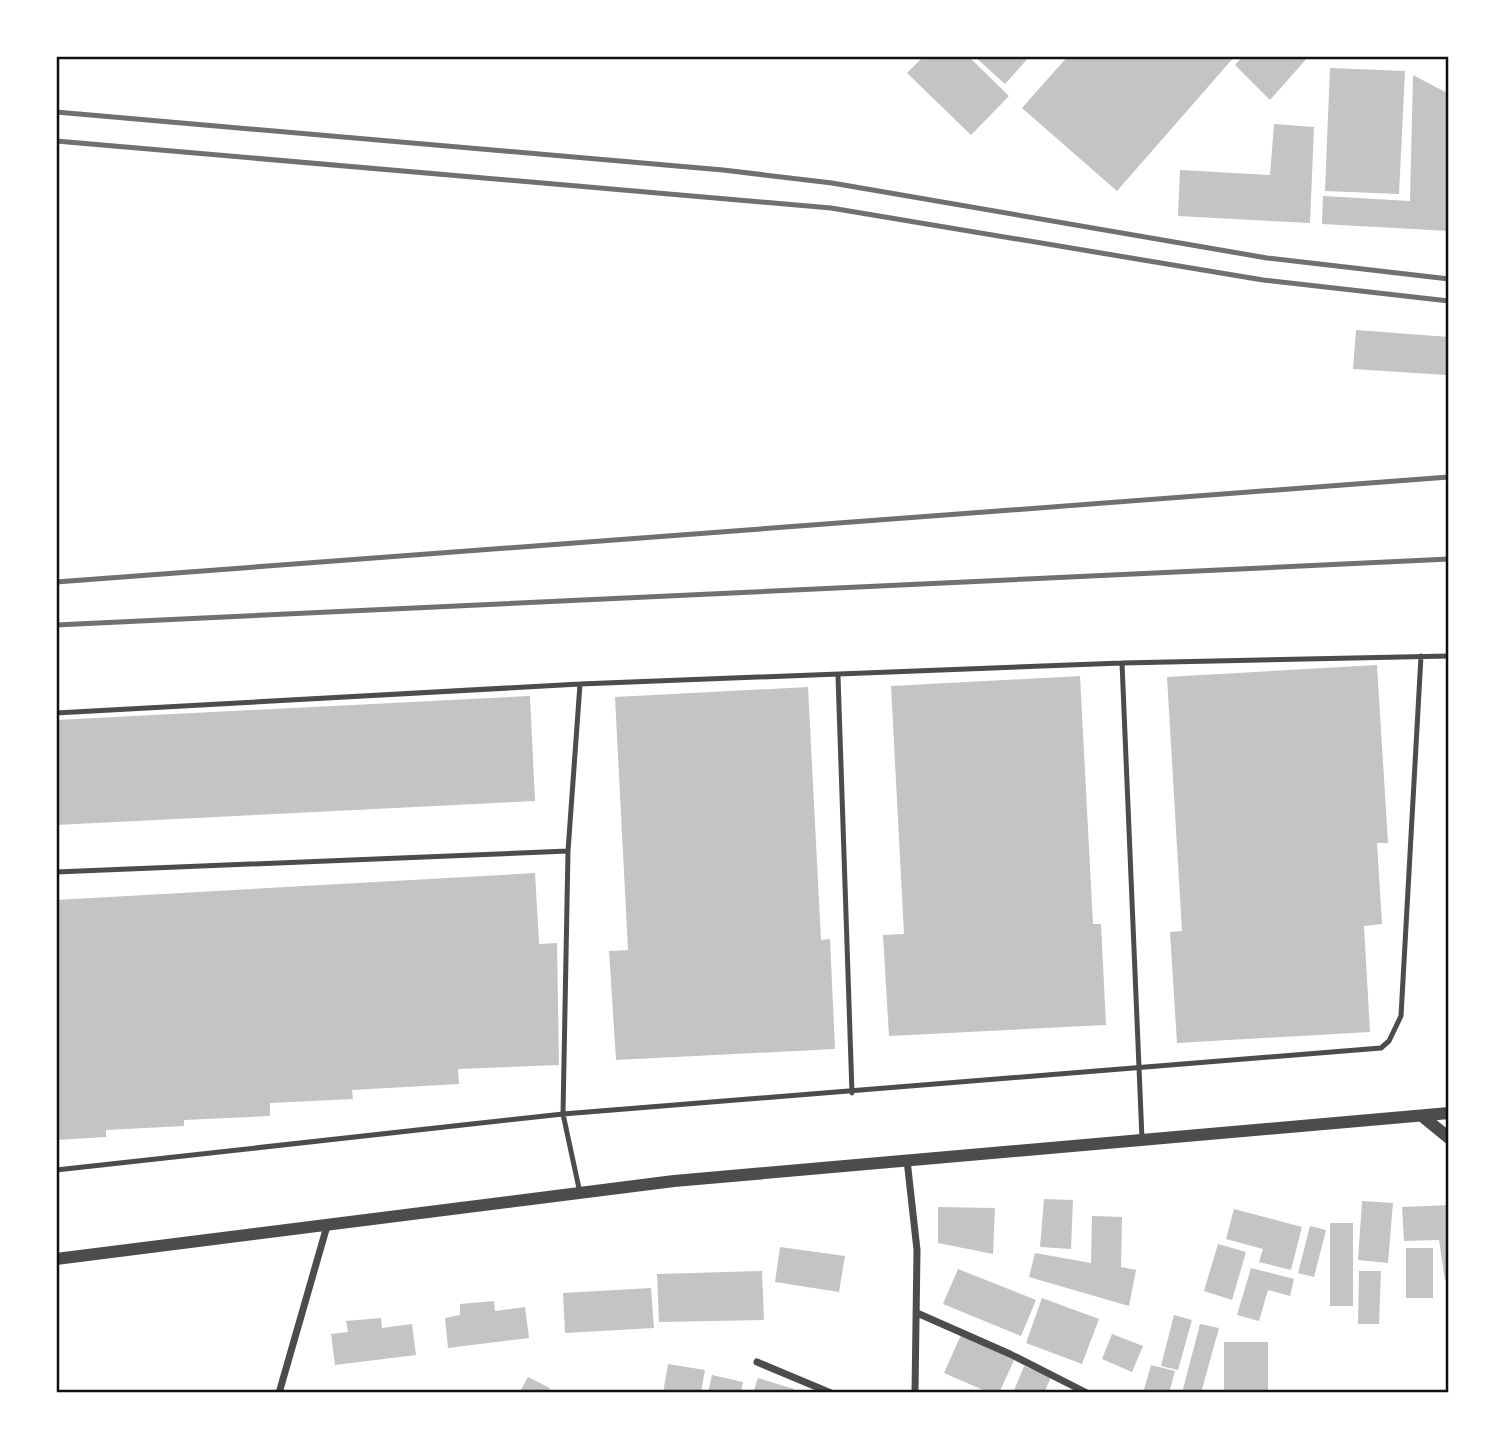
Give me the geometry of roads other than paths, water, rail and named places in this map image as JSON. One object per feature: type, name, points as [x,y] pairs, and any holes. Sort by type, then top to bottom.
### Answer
[{"type":"street","points":[[56,1259],[674,1181],[1449,1113]]},
{"type":"street","points":[[1422,1116],[1449,1138]]},
{"type":"street","points":[[907,1159],[917,1250],[915,1393]]},
{"type":"street","points":[[279,1393],[327,1226]]},
{"type":"street","points":[[917,1313],[1010,1354],[1087,1393]]},
{"type":"street","points":[[757,1362],[831,1393]]},
{"type":"lane","points":[[56,1170],[563,1114],[852,1093],[1381,1048],[1389,1041],[1401,1016],[1421,656]]},
{"type":"lane","points":[[56,713],[580,684],[1122,663],[1449,656]]},
{"type":"lane","points":[[1122,663],[1142,1139]]},
{"type":"lane","points":[[838,676],[852,1093]]},
{"type":"lane","points":[[580,684],[568,851],[563,1114],[580,1194]]},
{"type":"lane","points":[[56,872],[568,851]]},
{"type":"railway","points":[[56,112],[723,170],[832,183],[1267,258],[1449,279]]},
{"type":"railway","points":[[56,141],[831,208],[1263,280],[1449,301]]},
{"type":"railway","points":[[56,582],[1449,477]]},
{"type":"railway","points":[[56,625],[1449,559]]}]
